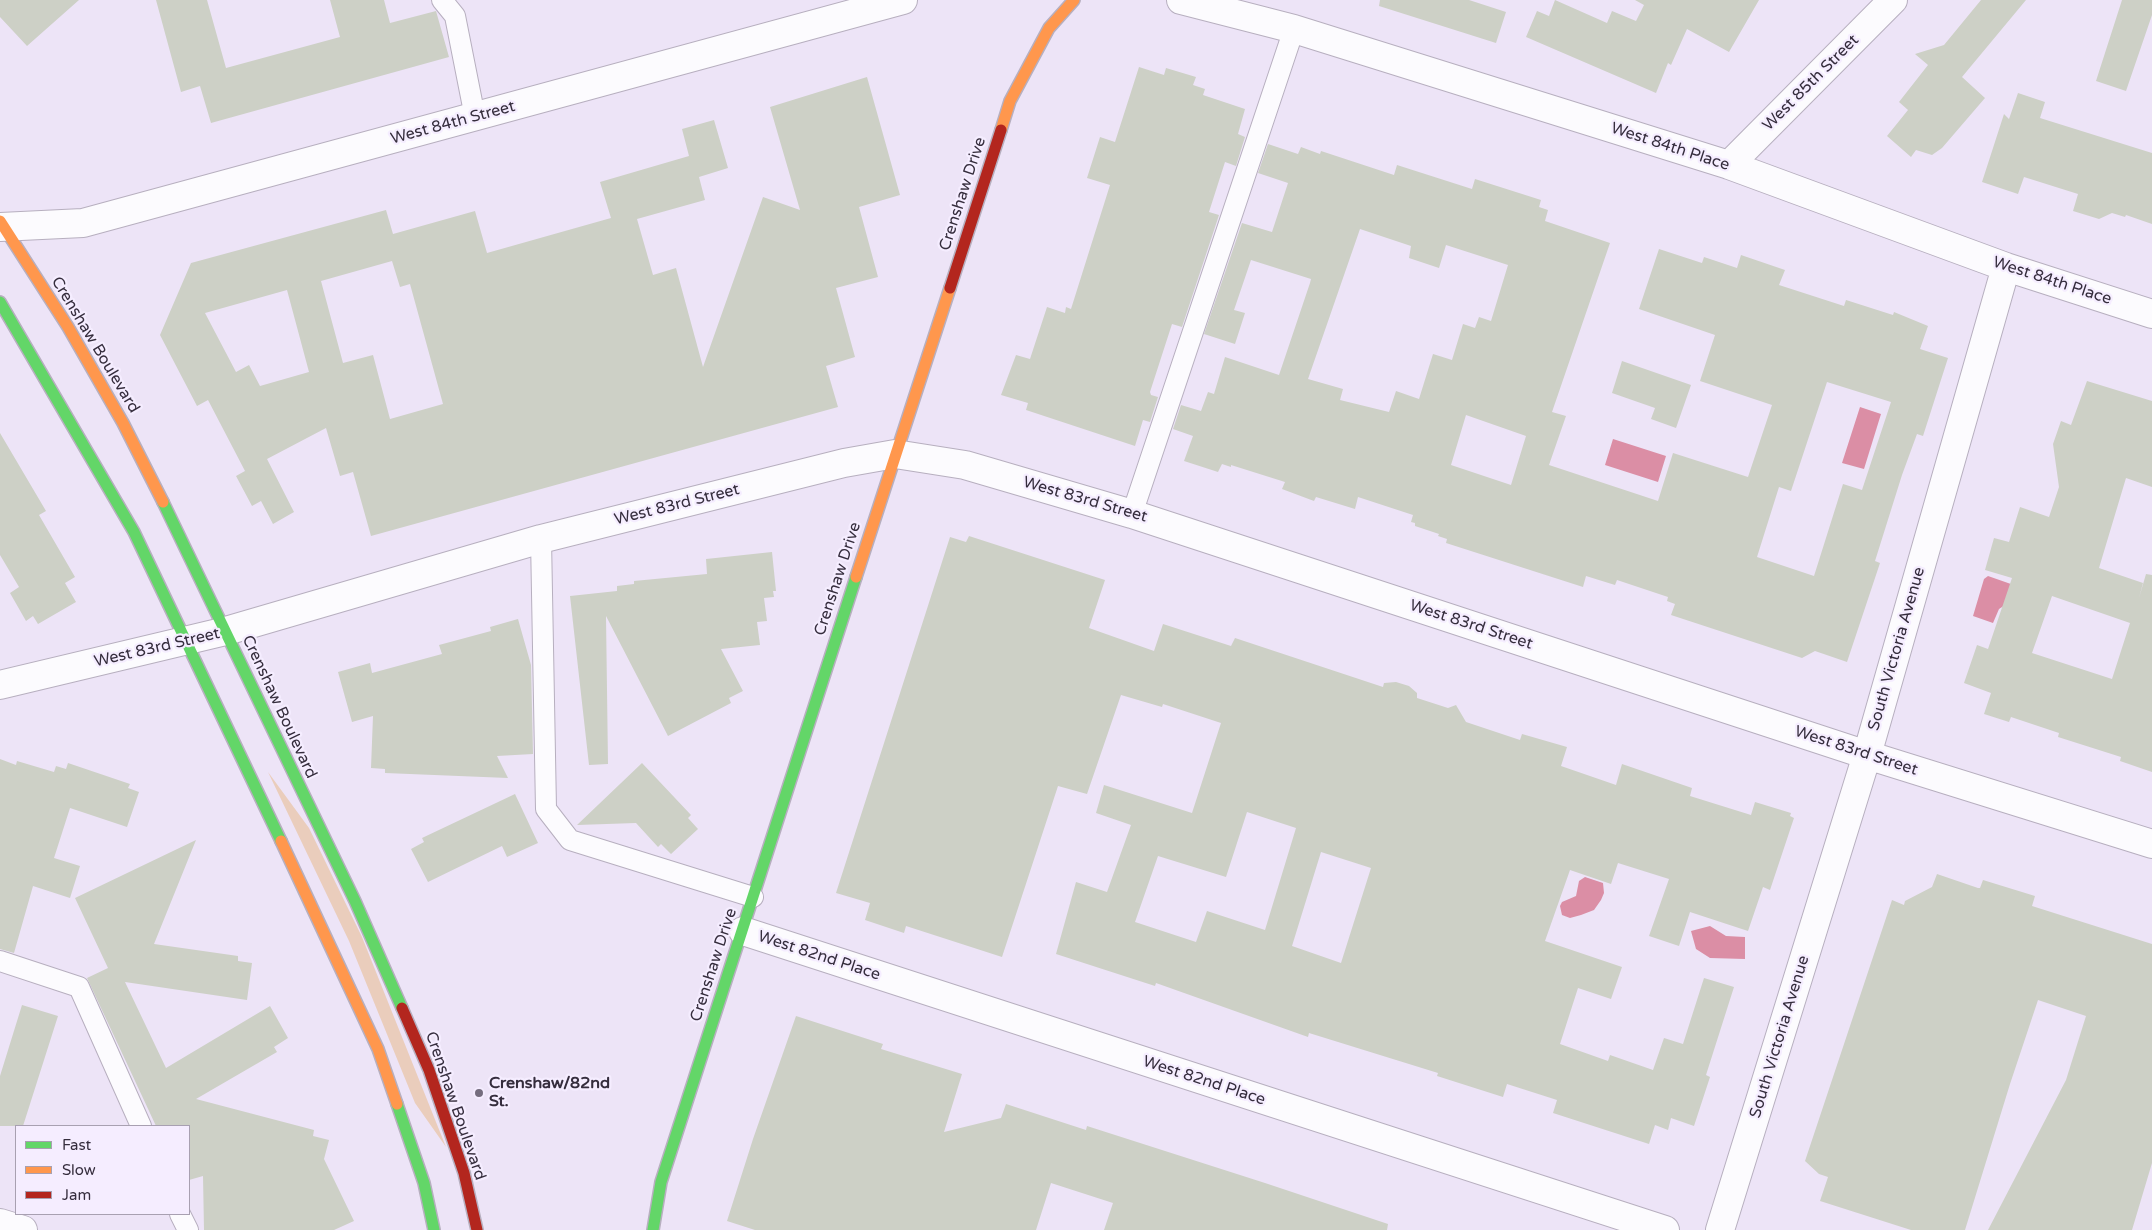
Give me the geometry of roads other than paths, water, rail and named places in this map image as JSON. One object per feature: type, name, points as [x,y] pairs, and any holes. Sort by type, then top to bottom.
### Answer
[{"type":"main road","name":"Crenshaw Drive","points":[[653,1230],[661,1182],[1010,101],[1049,28],[1074,0]]},
{"type":"main road","name":"Crenshaw Boulevard","points":[[2,225],[68,326],[122,423],[226,631],[312,814],[355,900],[429,1070],[464,1173],[477,1230]]},
{"type":"main road","points":[[0,302],[134,532],[335,953],[378,1049],[424,1183],[434,1230]]},
{"type":"main road","name":"Crenshaw Drive","points":[[645,1212],[661,1182]]},
{"type":"street","name":"West 84th Street","points":[[2,225],[83,223],[903,0]]},
{"type":"street","name":"West 84th Place","points":[[1181,0],[1294,30],[1729,165],[2006,267],[2152,314]]},
{"type":"street","name":"West 85th Street","points":[[1729,165],[1892,0]]},
{"type":"street","name":"South Victoria Avenue","points":[[1720,1230],[1867,755],[2006,267]]},
{"type":"street","name":"West 83rd Street","points":[[0,684],[226,631],[541,539],[844,463],[895,454],[965,465],[1132,514],[1867,755],[2152,844]]},
{"type":"street","name":"West 82nd Place","points":[[743,931],[1665,1230]]},
{"type":"street","points":[[0,1223],[23,1230]]},
{"type":"lane","points":[[442,0],[454,16],[475,117]]},
{"type":"lane","points":[[1132,514],[1294,30]]},
{"type":"lane","points":[[541,539],[546,809],[570,840],[753,898]]},
{"type":"lane","points":[[0,961],[79,987],[141,1125]]},
{"type":"lane","points":[[180,1215],[188,1230]]},
{"type":"place","name":"Crenshaw/82nd St.","points":[[479,1093]]}]
